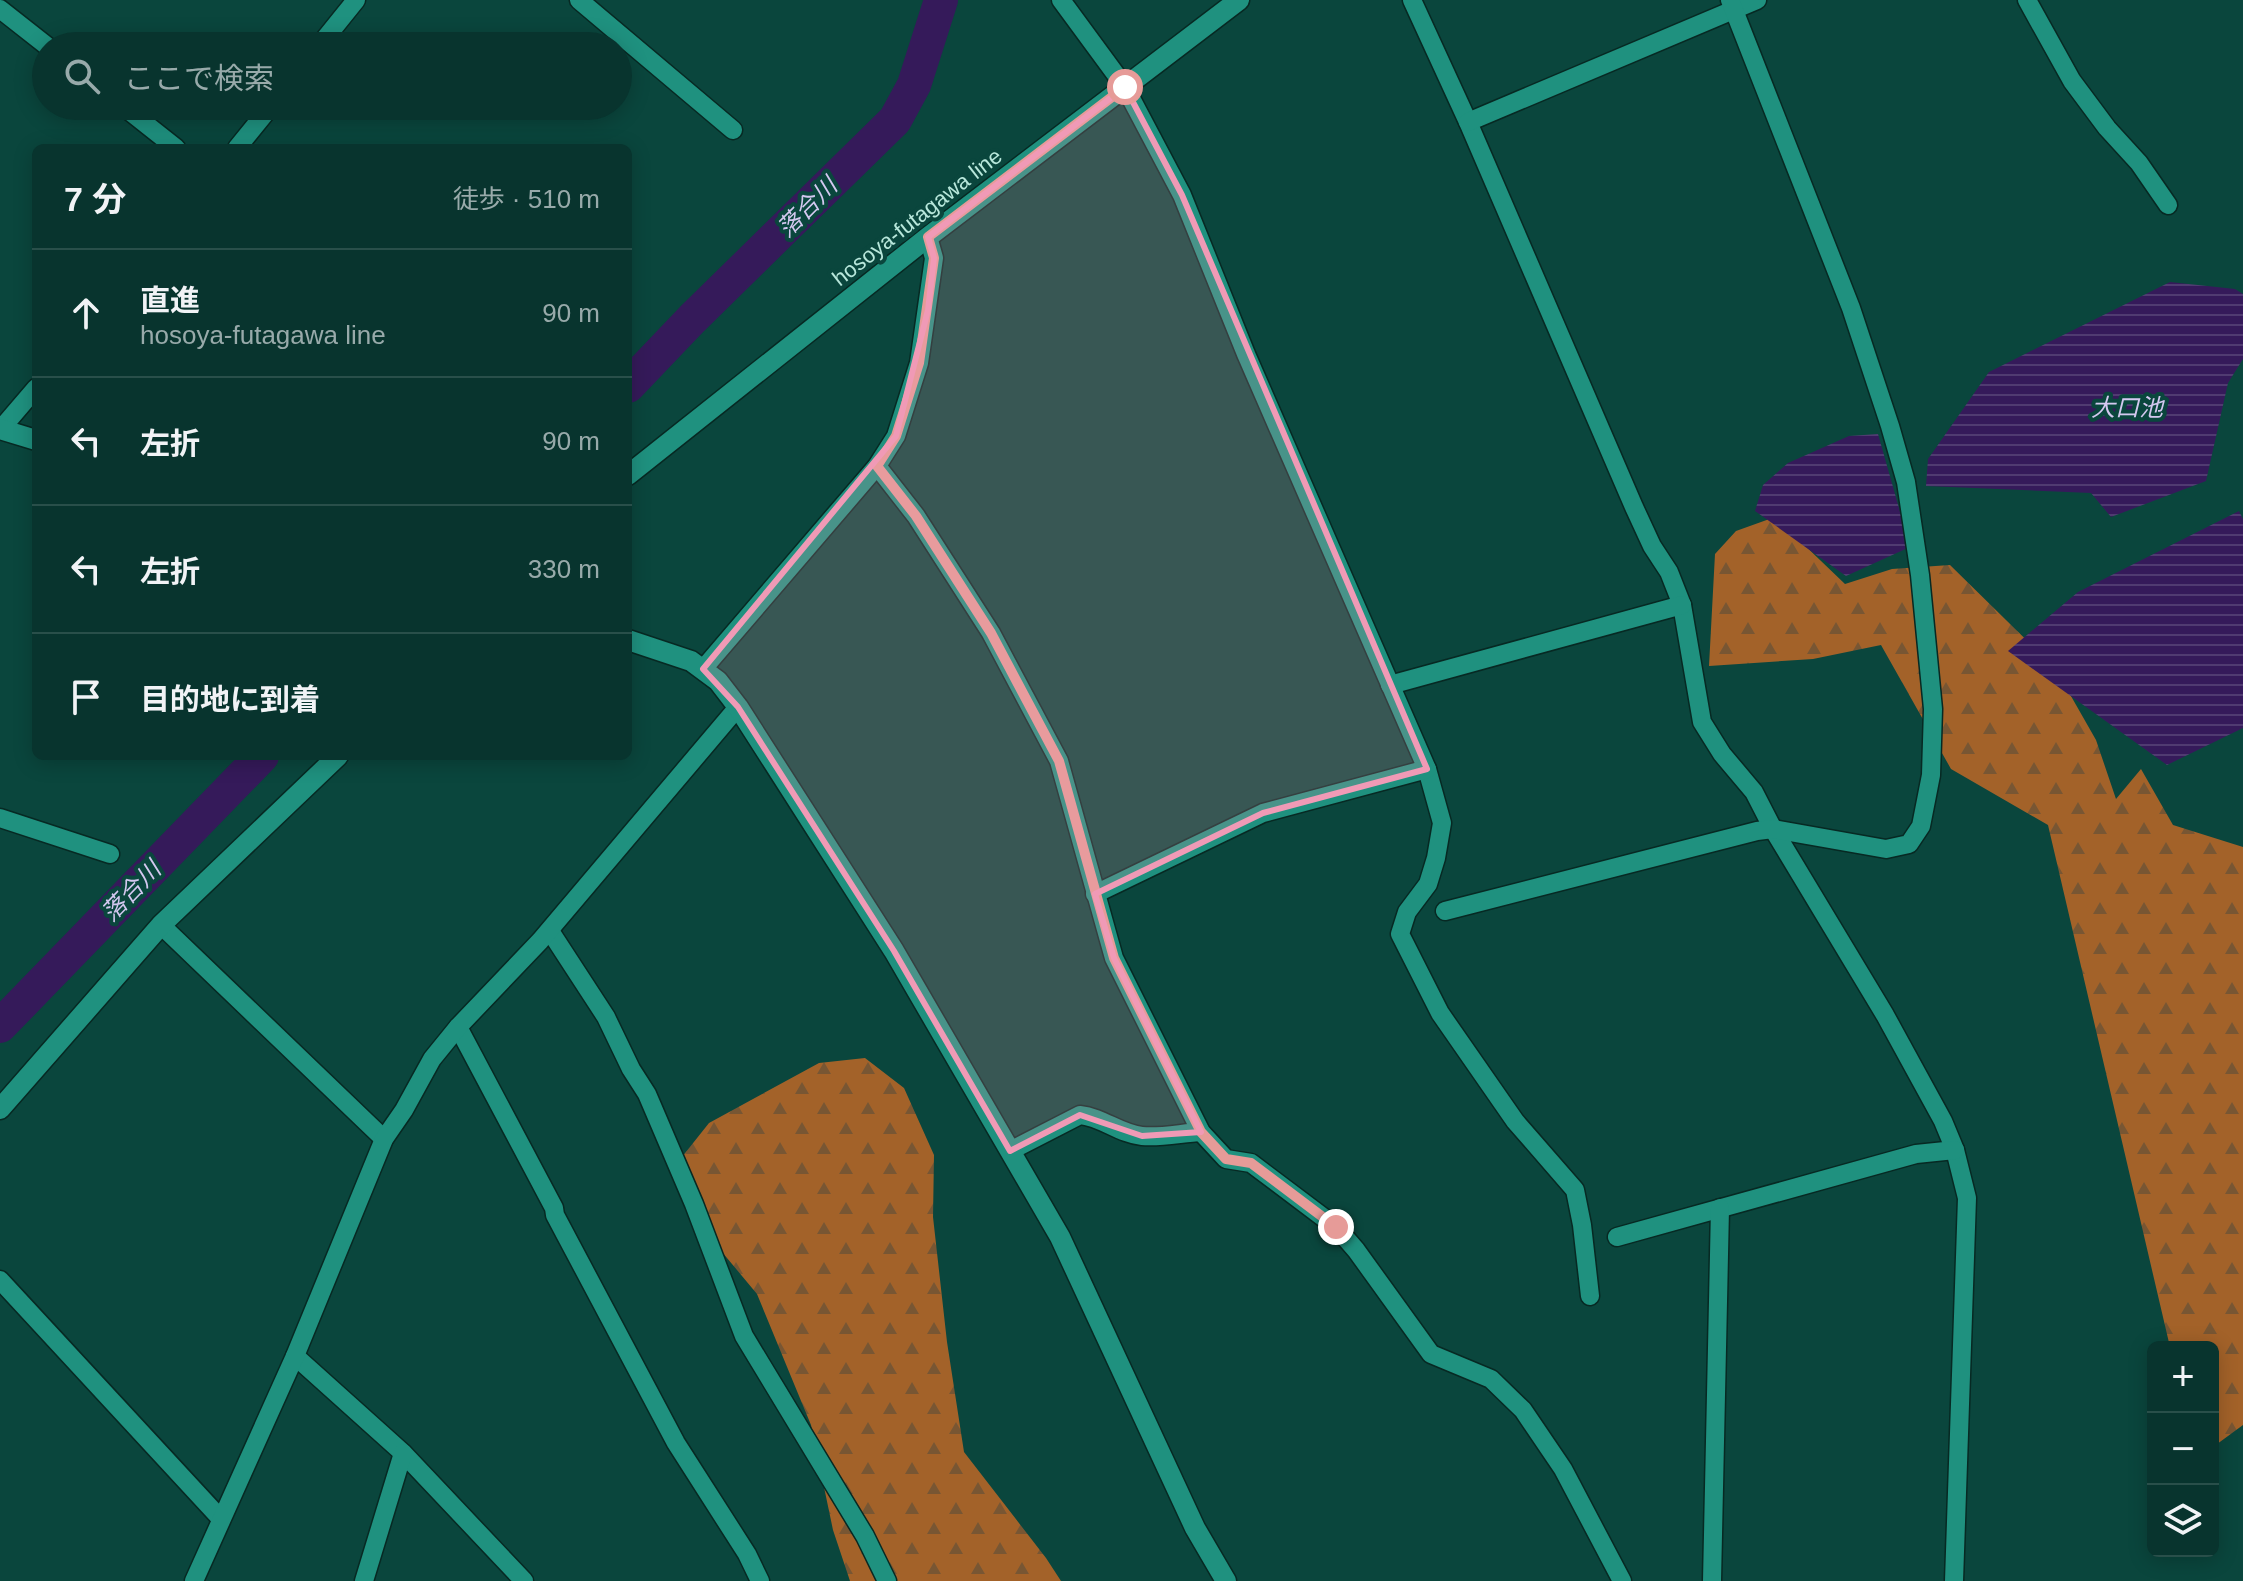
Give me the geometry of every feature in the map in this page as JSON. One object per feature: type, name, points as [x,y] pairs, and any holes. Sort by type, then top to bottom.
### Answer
[{"type":"main road","name":"hosoya-futagawa line","points":[[632,472],[928,237],[1239,0]]},
{"type":"main road","points":[[0,429],[32,439]]},
{"type":"main road","points":[[632,641],[691,661],[718,681],[738,707],[894,951],[1060,1237],[1195,1528],[1226,1581]]},
{"type":"main road","points":[[0,1109],[161,925],[334,760]]},
{"type":"street","points":[[330,32],[356,0]]},
{"type":"street","points":[[579,0],[617,32]]},
{"type":"street","points":[[1061,0],[1125,87],[1182,195],[1246,354],[1427,769],[1442,823],[1428,884],[1407,912],[1400,934],[1440,1013],[1515,1121],[1575,1190],[1590,1296]]},
{"type":"street","points":[[1412,0],[1634,507],[1652,546],[1669,572],[1682,605],[1702,722],[1722,754],[1754,792],[1885,1015],[1943,1121],[1955,1150],[1967,1198],[1954,1581]]},
{"type":"street","points":[[1468,122],[1732,5],[1757,0]]},
{"type":"street","points":[[2027,0],[2072,81],[2107,128],[2139,163],[2168,205]]},
{"type":"street","points":[[1445,911],[1757,831],[1773,829],[1886,849],[1909,844],[1921,826],[1931,775],[1933,709],[1920,575],[1906,482],[1851,308],[1732,5]]},
{"type":"street","points":[[0,9],[32,34]]},
{"type":"street","points":[[632,45],[733,130]]},
{"type":"street","points":[[141,120],[171,144]]},
{"type":"street","points":[[240,144],[260,120]]},
{"type":"street","points":[[703,669],[877,466],[896,436],[919,363],[934,258],[928,237]]},
{"type":"street","points":[[0,429],[32,393]]},
{"type":"street","points":[[877,466],[916,516],[991,633],[1059,761],[1114,958],[1201,1132],[1226,1159],[1251,1163],[1336,1227],[1431,1354],[1491,1379],[1523,1410],[1563,1469],[1622,1581]]},
{"type":"street","points":[[1390,685],[1682,605]]},
{"type":"street","points":[[194,1581],[295,1356],[384,1139],[404,1110],[423,1071],[458,1027],[550,931],[738,707]]},
{"type":"street","points":[[1095,894],[1263,813],[1427,769]]},
{"type":"street","points":[[0,818],[110,854]]},
{"type":"street","points":[[161,925],[384,1139]]},
{"type":"street","points":[[550,931],[606,1017],[647,1094],[694,1204],[744,1336],[865,1536],[887,1581]]},
{"type":"street","points":[[458,1027],[676,1443],[747,1554],[760,1581]]},
{"type":"street","points":[[1010,1151],[1080,1115],[1092,1116],[1142,1136],[1201,1132]]},
{"type":"street","points":[[1617,1237],[1916,1154],[1955,1150]]},
{"type":"street","points":[[1712,1581],[1720,1208]]},
{"type":"street","points":[[0,1280],[221,1519]]},
{"type":"street","points":[[295,1356],[403,1453],[524,1581]]},
{"type":"street","points":[[364,1581],[403,1453]]},
{"type":"highlighted area","points":[[1125,87],[1182,195],[1427,769],[1263,813],[1095,894],[1114,958],[1201,1132],[1142,1136],[1080,1115],[1010,1151],[894,951],[738,707],[703,669],[896,436],[928,310],[934,258],[928,237]]},
{"type":"green space","points":[[1775,517],[1845,584],[1892,569],[1950,565],[2055,668],[2096,740],[2116,799],[2141,769],[2173,825],[2243,847],[2243,1425],[2219,1443],[2219,1341],[2169,1341],[2048,825],[1951,769],[1881,645],[1813,659],[1709,666],[1715,554],[1736,531]]},
{"type":"green space","points":[[865,1058],[904,1088],[934,1155],[933,1217],[947,1342],[964,1452],[1061,1581],[850,1581],[833,1530],[811,1425],[757,1294],[702,1228],[678,1162],[709,1123],[819,1063]]},
{"type":"water","name":"大口池","points":[[2170,282],[2235,289],[2243,294],[2243,359],[2228,383],[2206,481],[2111,517],[2091,493],[1926,486],[1928,459],[1989,372]]},
{"type":"water","points":[[1878,434],[1910,547],[1846,576],[1755,511],[1763,485],[1788,463],[1849,436]]},
{"type":"water","points":[[2239,511],[2243,519],[2243,728],[2167,765],[2008,651],[2078,592]]},
{"type":"waterway","name":"落合川","points":[[632,382],[895,120],[914,85],[941,0]]},
{"type":"waterway","name":"落合川","points":[[0,1026],[258,760]]},
{"type":"route","points":[[1125,87],[928,237],[934,258],[919,363],[896,436],[877,466],[916,516],[991,633],[1059,761],[1114,958],[1201,1132],[1226,1159],[1251,1163],[1336,1227]]}]
